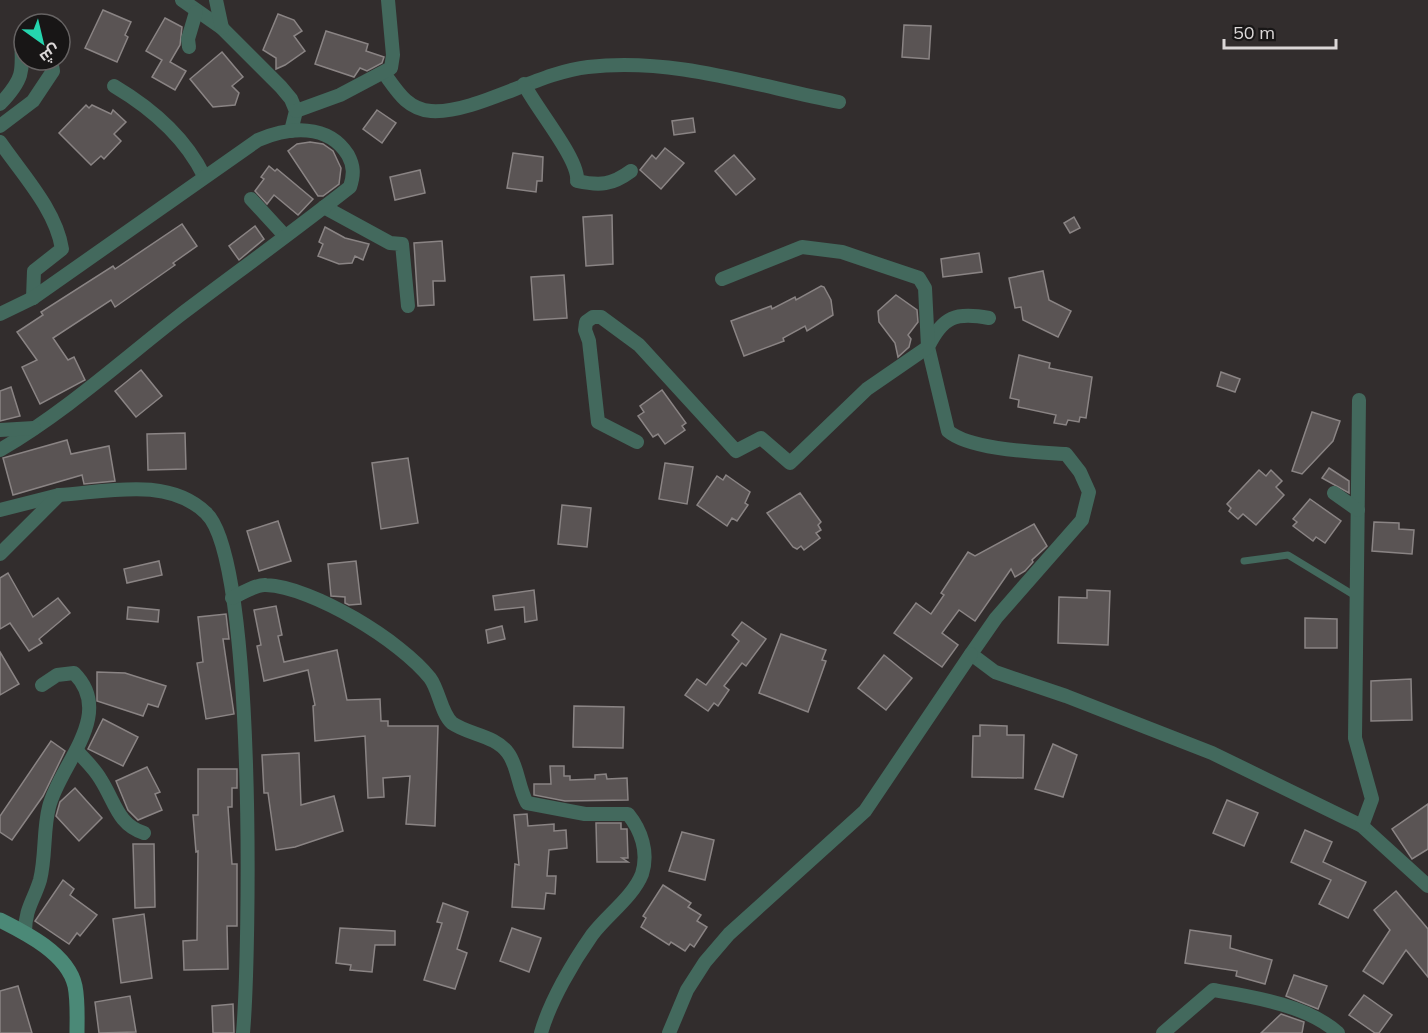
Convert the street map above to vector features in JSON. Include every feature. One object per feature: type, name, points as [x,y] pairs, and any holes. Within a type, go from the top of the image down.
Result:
[{"type":"street","points":[[182,0],[196,12],[222,28],[291,99],[296,111],[291,131]]},
{"type":"street","points":[[216,0],[222,28]]},
{"type":"street","points":[[296,111],[340,95],[391,68],[393,55],[388,0]]},
{"type":"street","points":[[189,47],[188,39],[196,12]]},
{"type":"street","points":[[384,73],[405,102],[432,111],[469,104],[556,72],[588,66],[654,64],[756,82],[777,90],[839,102]]},
{"type":"street","points":[[0,104],[18,85],[21,72]]},
{"type":"street","points":[[0,126],[38,95],[52,72]]},
{"type":"street","points":[[524,84],[532,102],[574,161],[578,174],[577,181],[605,185],[616,182],[631,171]]},
{"type":"street","points":[[114,86],[143,103],[168,126],[198,163],[204,176]]},
{"type":"street","points":[[0,314],[33,298],[258,140],[273,134],[291,131],[317,131],[332,137],[342,146],[351,161],[354,174],[350,187],[37,428],[0,450]]},
{"type":"street","points":[[0,142],[50,215],[60,236],[62,249],[34,271],[33,298]]},
{"type":"street","points":[[251,199],[285,236]]},
{"type":"street","points":[[324,207],[390,243],[402,244],[408,306]]},
{"type":"street","points":[[669,1033],[687,990],[705,962],[729,934],[865,811],[996,618],[1082,520],[1089,492],[1080,472],[1066,454],[957,438],[948,431],[928,348],[925,288],[920,278],[842,252],[802,247],[723,279]]},
{"type":"street","points":[[637,442],[598,422],[589,340],[585,330],[586,322],[593,317],[601,317],[639,345],[736,451],[761,438],[790,463],[867,389],[928,348],[945,321],[965,314],[989,318]]},
{"type":"street","points":[[1359,400],[1359,599],[1355,738],[1372,799],[1362,826]]},
{"type":"street","points":[[0,430],[37,428]]},
{"type":"street","points":[[0,510],[58,495],[153,489],[186,497],[208,514],[221,535],[243,676],[249,919],[243,1033]]},
{"type":"street","points":[[1334,493],[1358,510]]},
{"type":"street","points":[[0,554],[58,495]]},
{"type":"street","points":[[232,598],[264,585],[334,606],[411,659],[430,679],[451,722],[503,747],[514,764],[516,777],[527,803],[585,814],[628,814],[639,828],[644,846],[641,876],[593,934],[553,1001],[541,1033]]},
{"type":"street","points":[[970,654],[995,672],[1065,696],[1212,753],[1362,826],[1428,886]]},
{"type":"street","points":[[25,932],[25,914],[40,881],[49,806],[77,751],[88,722],[85,684],[74,673],[57,675],[42,685]]},
{"type":"street","points":[[77,751],[101,779],[122,820],[131,829],[144,833]]},
{"type":"street","points":[[0,920],[47,946],[75,984],[77,1033]]},
{"type":"street","points":[[1163,1033],[1213,990],[1245,995],[1322,1019],[1338,1033]]},
{"type":"street","points":[[1319,1033],[1322,1019]]},
{"type":"lane","points":[[1244,561],[1288,555],[1359,599]]},
{"type":"building","points":[[103,10],[131,22],[125,35],[128,37],[117,62],[85,48]]},
{"type":"building","points":[[278,14],[294,20],[302,31],[294,36],[305,51],[276,69],[276,58],[263,50]]},
{"type":"building","points":[[165,18],[182,27],[180,45],[170,62],[186,71],[175,90],[152,77],[162,60],[146,51]]},
{"type":"building","points":[[904,25],[931,26],[929,59],[902,57]]},
{"type":"building","points":[[326,31],[368,44],[366,51],[384,57],[382,63],[367,71],[360,68],[354,77],[315,64]]},
{"type":"building","points":[[222,52],[243,77],[232,86],[239,93],[235,105],[213,107],[190,79]]},
{"type":"building","points":[[86,105],[89,108],[92,105],[111,114],[113,110],[126,122],[114,134],[121,141],[104,159],[101,156],[91,165],[59,133]]},
{"type":"building","points":[[377,110],[396,123],[382,143],[363,129]]},
{"type":"building","points":[[693,118],[695,132],[674,135],[672,121]]},
{"type":"building","points":[[310,142],[323,144],[333,151],[341,168],[339,184],[323,196],[318,196],[288,151],[297,144]]},
{"type":"building","points":[[665,148],[684,163],[661,189],[640,170],[652,155],[656,159]]},
{"type":"building","points":[[513,153],[543,157],[542,181],[537,181],[536,192],[507,188]]},
{"type":"building","points":[[734,155],[755,179],[736,195],[715,171]]},
{"type":"building","points":[[269,166],[275,171],[277,169],[313,199],[298,215],[274,195],[267,204],[255,191],[264,179],[261,177]]},
{"type":"building","points":[[420,170],[425,193],[395,200],[390,177]]},
{"type":"building","points":[[612,215],[613,264],[586,266],[583,217]]},
{"type":"building","points":[[1074,217],[1080,228],[1070,233],[1064,223]]},
{"type":"building","points":[[182,224],[197,246],[173,263],[175,265],[115,307],[111,300],[53,338],[68,360],[74,357],[85,380],[40,404],[22,367],[37,360],[17,332],[43,315],[41,312],[113,266],[115,269]]},
{"type":"building","points":[[255,226],[264,239],[239,260],[229,246]]},
{"type":"building","points":[[325,227],[345,238],[369,244],[363,260],[355,256],[352,263],[339,264],[318,256],[323,244],[319,242]]},
{"type":"building","points":[[442,241],[445,281],[433,281],[434,305],[418,306],[414,243]]},
{"type":"building","points":[[979,253],[982,272],[943,277],[941,259]]},
{"type":"building","points":[[1043,271],[1049,300],[1071,311],[1058,337],[1023,320],[1021,307],[1015,308],[1009,278]]},
{"type":"building","points":[[564,275],[567,318],[534,320],[531,277]]},
{"type":"building","points":[[821,286],[824,287],[831,300],[833,315],[807,331],[805,326],[783,338],[784,341],[744,356],[731,321],[771,306],[772,309],[795,297],[796,300]]},
{"type":"building","points":[[896,295],[917,310],[918,322],[908,335],[911,339],[909,347],[898,357],[895,343],[879,322],[878,311]]},
{"type":"building","points":[[1019,355],[1050,363],[1049,368],[1092,377],[1086,418],[1080,417],[1079,422],[1068,420],[1066,425],[1054,423],[1056,415],[1018,407],[1019,400],[1010,398]]},
{"type":"building","points":[[141,370],[162,396],[136,417],[115,391]]},
{"type":"building","points":[[1221,372],[1240,379],[1235,392],[1217,386]]},
{"type":"building","points":[[11,387],[20,416],[0,421],[0,391]]},
{"type":"building","points":[[662,390],[686,423],[682,426],[685,430],[665,444],[658,434],[653,437],[638,416],[644,412],[640,406]]},
{"type":"building","points":[[1312,412],[1340,421],[1333,441],[1302,474],[1292,471]]},
{"type":"building","points":[[185,433],[186,469],[148,470],[147,434]]},
{"type":"building","points":[[67,440],[71,454],[109,446],[115,481],[84,484],[82,475],[13,495],[3,458]]},
{"type":"building","points":[[408,458],[418,523],[381,529],[372,463]]},
{"type":"building","points":[[665,463],[693,467],[687,504],[659,499]]},
{"type":"building","points":[[1329,468],[1349,481],[1349,493],[1322,478]]},
{"type":"building","points":[[1259,470],[1266,476],[1271,470],[1282,481],[1276,487],[1284,495],[1256,525],[1243,514],[1238,519],[1229,511],[1231,508],[1227,504]]},
{"type":"building","points":[[726,475],[750,492],[745,503],[748,505],[737,521],[732,518],[727,526],[697,505],[717,476],[723,480]]},
{"type":"building","points":[[800,493],[821,522],[818,525],[821,530],[816,533],[820,538],[804,550],[801,546],[797,549],[793,547],[767,513]]},
{"type":"building","points":[[1310,499],[1341,521],[1325,543],[1316,537],[1313,541],[1293,526],[1297,522],[1293,519]]},
{"type":"building","points":[[562,505],[591,508],[587,547],[558,544]]},
{"type":"building","points":[[278,521],[291,561],[259,571],[247,531]]},
{"type":"building","points":[[1374,522],[1399,523],[1399,529],[1414,530],[1412,554],[1372,551]]},
{"type":"building","points":[[1034,524],[1047,546],[1032,560],[1033,562],[1025,571],[1015,577],[1011,569],[975,621],[959,610],[942,633],[958,645],[942,667],[894,633],[916,603],[931,614],[944,595],[941,593],[968,552],[975,556]]},
{"type":"building","points":[[159,561],[162,575],[127,583],[124,569]]},
{"type":"building","points":[[356,561],[361,604],[349,605],[345,603],[345,597],[331,596],[328,564]]},
{"type":"building","points":[[8,573],[33,617],[58,598],[70,613],[39,639],[42,643],[29,651],[10,623],[0,629],[0,578]]},
{"type":"building","points":[[534,590],[537,620],[525,622],[524,607],[495,610],[493,596]]},
{"type":"building","points":[[1087,590],[1110,591],[1108,645],[1058,643],[1059,597],[1087,598]]},
{"type":"building","points":[[276,606],[282,635],[278,636],[284,662],[337,650],[347,700],[380,699],[381,721],[388,721],[388,726],[438,726],[435,826],[406,824],[410,776],[383,778],[384,797],[368,798],[365,736],[315,741],[313,706],[315,705],[308,670],[264,681],[257,646],[261,645],[254,610]]},
{"type":"building","points":[[128,607],[159,610],[158,622],[127,619]]},
{"type":"building","points":[[226,614],[229,639],[223,639],[234,714],[206,719],[197,663],[203,662],[198,617]]},
{"type":"building","points":[[1305,618],[1337,619],[1337,648],[1305,648]]},
{"type":"building","points":[[742,622],[766,639],[746,666],[742,663],[724,686],[729,690],[718,706],[714,703],[708,711],[685,695],[697,679],[706,685],[739,641],[732,635]]},
{"type":"building","points":[[502,626],[505,639],[488,643],[486,630]]},
{"type":"building","points":[[781,634],[826,650],[822,660],[826,661],[808,712],[759,693]]},
{"type":"building","points":[[0,652],[19,684],[0,695]]},
{"type":"building","points":[[884,655],[912,678],[886,710],[858,688]]},
{"type":"building","points":[[97,672],[125,673],[166,686],[158,707],[148,704],[143,716],[97,701]]},
{"type":"building","points":[[1411,679],[1412,720],[1371,721],[1371,681]]},
{"type":"building","points":[[574,706],[624,707],[623,748],[573,747]]},
{"type":"building","points":[[103,719],[138,737],[123,766],[88,749]]},
{"type":"building","points":[[980,725],[1007,726],[1007,735],[1024,735],[1023,778],[972,777],[973,736],[980,736]]},
{"type":"building","points":[[51,741],[65,751],[43,796],[12,840],[0,832],[0,816]]},
{"type":"building","points":[[1053,744],[1077,755],[1063,797],[1035,789]]},
{"type":"building","points":[[299,753],[301,805],[334,796],[343,831],[295,847],[276,850],[268,793],[264,793],[262,755]]},
{"type":"building","points":[[550,766],[564,766],[564,776],[570,776],[570,780],[595,779],[595,775],[606,774],[607,779],[627,778],[628,800],[565,801],[534,795],[534,784],[551,784]]},
{"type":"building","points":[[147,767],[160,792],[155,794],[162,810],[138,820],[128,810],[116,781]]},
{"type":"building","points":[[198,769],[237,769],[237,788],[232,788],[232,807],[228,807],[232,864],[237,864],[237,926],[227,926],[228,969],[184,970],[183,941],[197,940],[198,851],[196,852],[193,815],[198,815]]},
{"type":"building","points":[[75,788],[102,818],[79,841],[56,816],[60,802]]},
{"type":"building","points":[[1227,800],[1258,813],[1244,846],[1213,833]]},
{"type":"building","points":[[1428,804],[1428,849],[1412,859],[1392,829]]},
{"type":"building","points":[[527,814],[528,826],[554,824],[554,831],[566,830],[567,848],[549,850],[547,876],[556,876],[555,894],[546,893],[544,909],[512,907],[515,864],[519,865],[514,815]]},
{"type":"building","points":[[596,823],[621,823],[621,829],[627,829],[628,858],[622,858],[628,862],[597,862]]},
{"type":"building","points":[[1305,830],[1332,842],[1323,862],[1366,882],[1348,918],[1319,904],[1331,880],[1291,862]]},
{"type":"building","points":[[682,832],[714,840],[705,880],[669,871]]},
{"type":"building","points":[[133,844],[154,844],[155,907],[135,908]]},
{"type":"building","points":[[63,880],[74,889],[70,895],[97,915],[80,936],[77,933],[69,944],[35,921]]},
{"type":"building","points":[[663,885],[691,903],[688,907],[701,915],[697,921],[707,927],[694,947],[690,944],[685,951],[671,942],[669,945],[641,927],[646,918],[643,916]]},
{"type":"building","points":[[1396,891],[1428,929],[1428,977],[1406,950],[1383,984],[1363,971],[1390,930],[1374,910]]},
{"type":"building","points":[[443,903],[468,912],[457,949],[467,953],[455,989],[424,980],[442,923],[437,922]]},
{"type":"building","points":[[144,914],[152,978],[121,983],[113,919]]},
{"type":"building","points":[[340,928],[395,931],[395,945],[375,945],[372,972],[350,970],[351,965],[336,963]]},
{"type":"building","points":[[512,928],[541,938],[529,972],[500,961]]},
{"type":"building","points":[[1190,930],[1231,936],[1230,948],[1272,960],[1265,984],[1236,976],[1237,971],[1185,963]]},
{"type":"building","points":[[1294,975],[1327,986],[1318,1009],[1286,996]]},
{"type":"building","points":[[18,986],[32,1033],[0,1033],[0,991]]},
{"type":"building","points":[[1364,995],[1392,1015],[1379,1033],[1375,1033],[1349,1015]]},
{"type":"building","points":[[130,996],[136,1032],[99,1033],[95,1002]]},
{"type":"building","points":[[233,1004],[234,1033],[213,1033],[212,1006]]},
{"type":"building","points":[[1281,1014],[1304,1022],[1302,1033],[1261,1033]]}]
